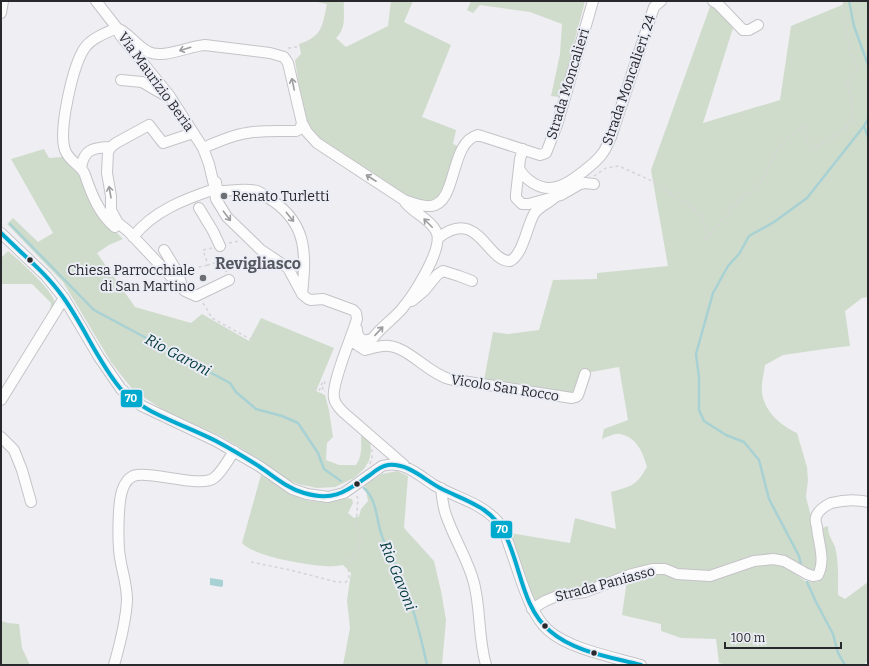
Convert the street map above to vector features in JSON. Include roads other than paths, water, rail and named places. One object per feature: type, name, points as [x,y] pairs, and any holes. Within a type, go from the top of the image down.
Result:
[{"type":"street","points":[[1,13],[3,1]]},
{"type":"street","name":"Via Maurizio Beria","points":[[96,1],[117,28],[120,35],[172,99],[203,148],[209,164],[217,201],[227,217],[264,253],[288,268],[304,296]]},
{"type":"street","name":"Strada Moncalieri","points":[[117,28],[124,31],[145,51],[151,54],[178,51],[196,46],[213,45],[280,55],[287,60],[302,123],[307,132],[317,143],[404,200],[432,206],[438,203],[445,196],[464,145],[470,137],[478,134],[540,155],[548,151],[564,103],[593,1]]},
{"type":"street","name":"Strada Moncalieri, 24","points":[[519,168],[521,173],[526,178],[538,186],[543,188],[554,188],[564,185],[577,177],[602,155],[611,138],[654,7],[661,1]]},
{"type":"street","points":[[713,1],[718,4],[743,30],[749,30],[758,25]]},
{"type":"street","points":[[117,28],[92,41],[84,48],[79,58],[67,100],[64,145],[71,161],[81,168],[85,174],[87,184],[93,198],[110,223],[133,237]]},
{"type":"street","points":[[220,47],[226,43],[232,43],[271,47]]},
{"type":"street","points":[[121,80],[142,82],[172,99]]},
{"type":"street","points":[[203,148],[246,133],[260,131],[296,131],[300,129],[302,123]]},
{"type":"street","points":[[81,168],[82,162],[89,151],[95,148],[111,147],[149,125],[163,142],[193,133]]},
{"type":"street","points":[[111,147],[106,161],[106,173],[111,196],[111,210],[118,223],[185,291],[196,296],[229,280]]},
{"type":"street","points":[[523,149],[516,194],[518,202],[522,204],[529,204],[590,184]]},
{"type":"street","points":[[209,164],[215,176],[218,190],[257,191],[280,206],[291,218],[296,226],[304,251],[304,296],[311,300],[323,299],[353,310],[357,316],[335,386],[334,398],[338,407],[404,465],[441,488],[471,501],[490,514],[499,524],[507,538],[532,609],[546,629],[559,639],[577,646],[641,665]]},
{"type":"street","points":[[133,237],[141,225],[153,217],[190,197],[215,189]]},
{"type":"street","points":[[438,238],[455,229],[468,230],[479,236],[502,259],[510,261],[517,254],[535,213],[552,201],[556,196]]},
{"type":"street","points":[[402,308],[423,278],[433,255],[438,238],[436,231],[431,225],[408,206],[404,200]]},
{"type":"street","points":[[198,208],[213,231],[220,246]]},
{"type":"street","points":[[1,233],[46,276],[64,298],[99,357],[121,389],[142,406],[216,441],[259,466],[292,489],[307,494],[328,497],[344,493],[378,468],[387,464],[404,465]]},
{"type":"street","points":[[252,242],[264,258]]},
{"type":"street","points":[[164,250],[178,273],[182,288]]},
{"type":"street","points":[[356,323],[357,335],[363,340],[370,340],[402,308],[424,291],[437,275],[443,271],[472,281]]},
{"type":"street","points":[[1,400],[64,298]]},
{"type":"street","name":"Vicolo San Rocco","points":[[350,340],[365,350],[386,346],[396,347],[433,373],[449,379],[572,398],[576,397],[578,394],[585,374]]},
{"type":"street","points":[[1,437],[14,450],[22,470],[31,502]]},
{"type":"street","points":[[372,438],[387,464]]},
{"type":"street","points":[[114,665],[125,617],[127,599],[119,548],[121,491],[126,481],[132,475],[143,474],[198,482],[208,481],[218,475],[234,452]]},
{"type":"street","points":[[441,488],[446,514],[468,562],[474,584],[486,665]]},
{"type":"street","name":"Strada Paniasso","points":[[532,609],[557,596],[585,592],[632,574],[652,569],[665,569],[677,574],[710,576],[754,561],[773,559],[784,561],[807,574],[813,576],[818,575],[822,568],[822,556],[816,518],[823,507],[837,502],[853,500],[868,502]]},
{"type":"water","points":[[210,578],[223,580],[222,587],[210,585]]},
{"type":"waterway","points":[[849,1],[854,26],[868,65]]},
{"type":"waterway","points":[[868,119],[864,126],[868,137]]},
{"type":"waterway","points":[[801,565],[799,556],[769,499],[759,460],[744,442],[726,435],[704,421],[699,410],[699,378],[696,354],[713,293],[728,266],[739,254],[749,236],[774,222],[807,198],[864,126]]},
{"type":"waterway","name":"Rio Garoni","points":[[10,224],[94,310],[230,383],[236,392],[256,409],[282,416],[298,423],[318,453],[324,469],[341,481]]},
{"type":"waterway","name":"Rio Gavoni","points":[[364,488],[374,504],[379,527],[387,549],[400,574],[412,607],[427,665]]},
{"type":"waterway","points":[[807,582],[833,634],[838,653],[845,665]]},
{"type":"place","name":"Renato Turletti","points":[[224,196]]},
{"type":"place","name":"Chiesa Parrocchiale di San Martino","points":[[203,278]]},
{"type":"district","name":"Revigliasco","points":[[258,263]]}]
